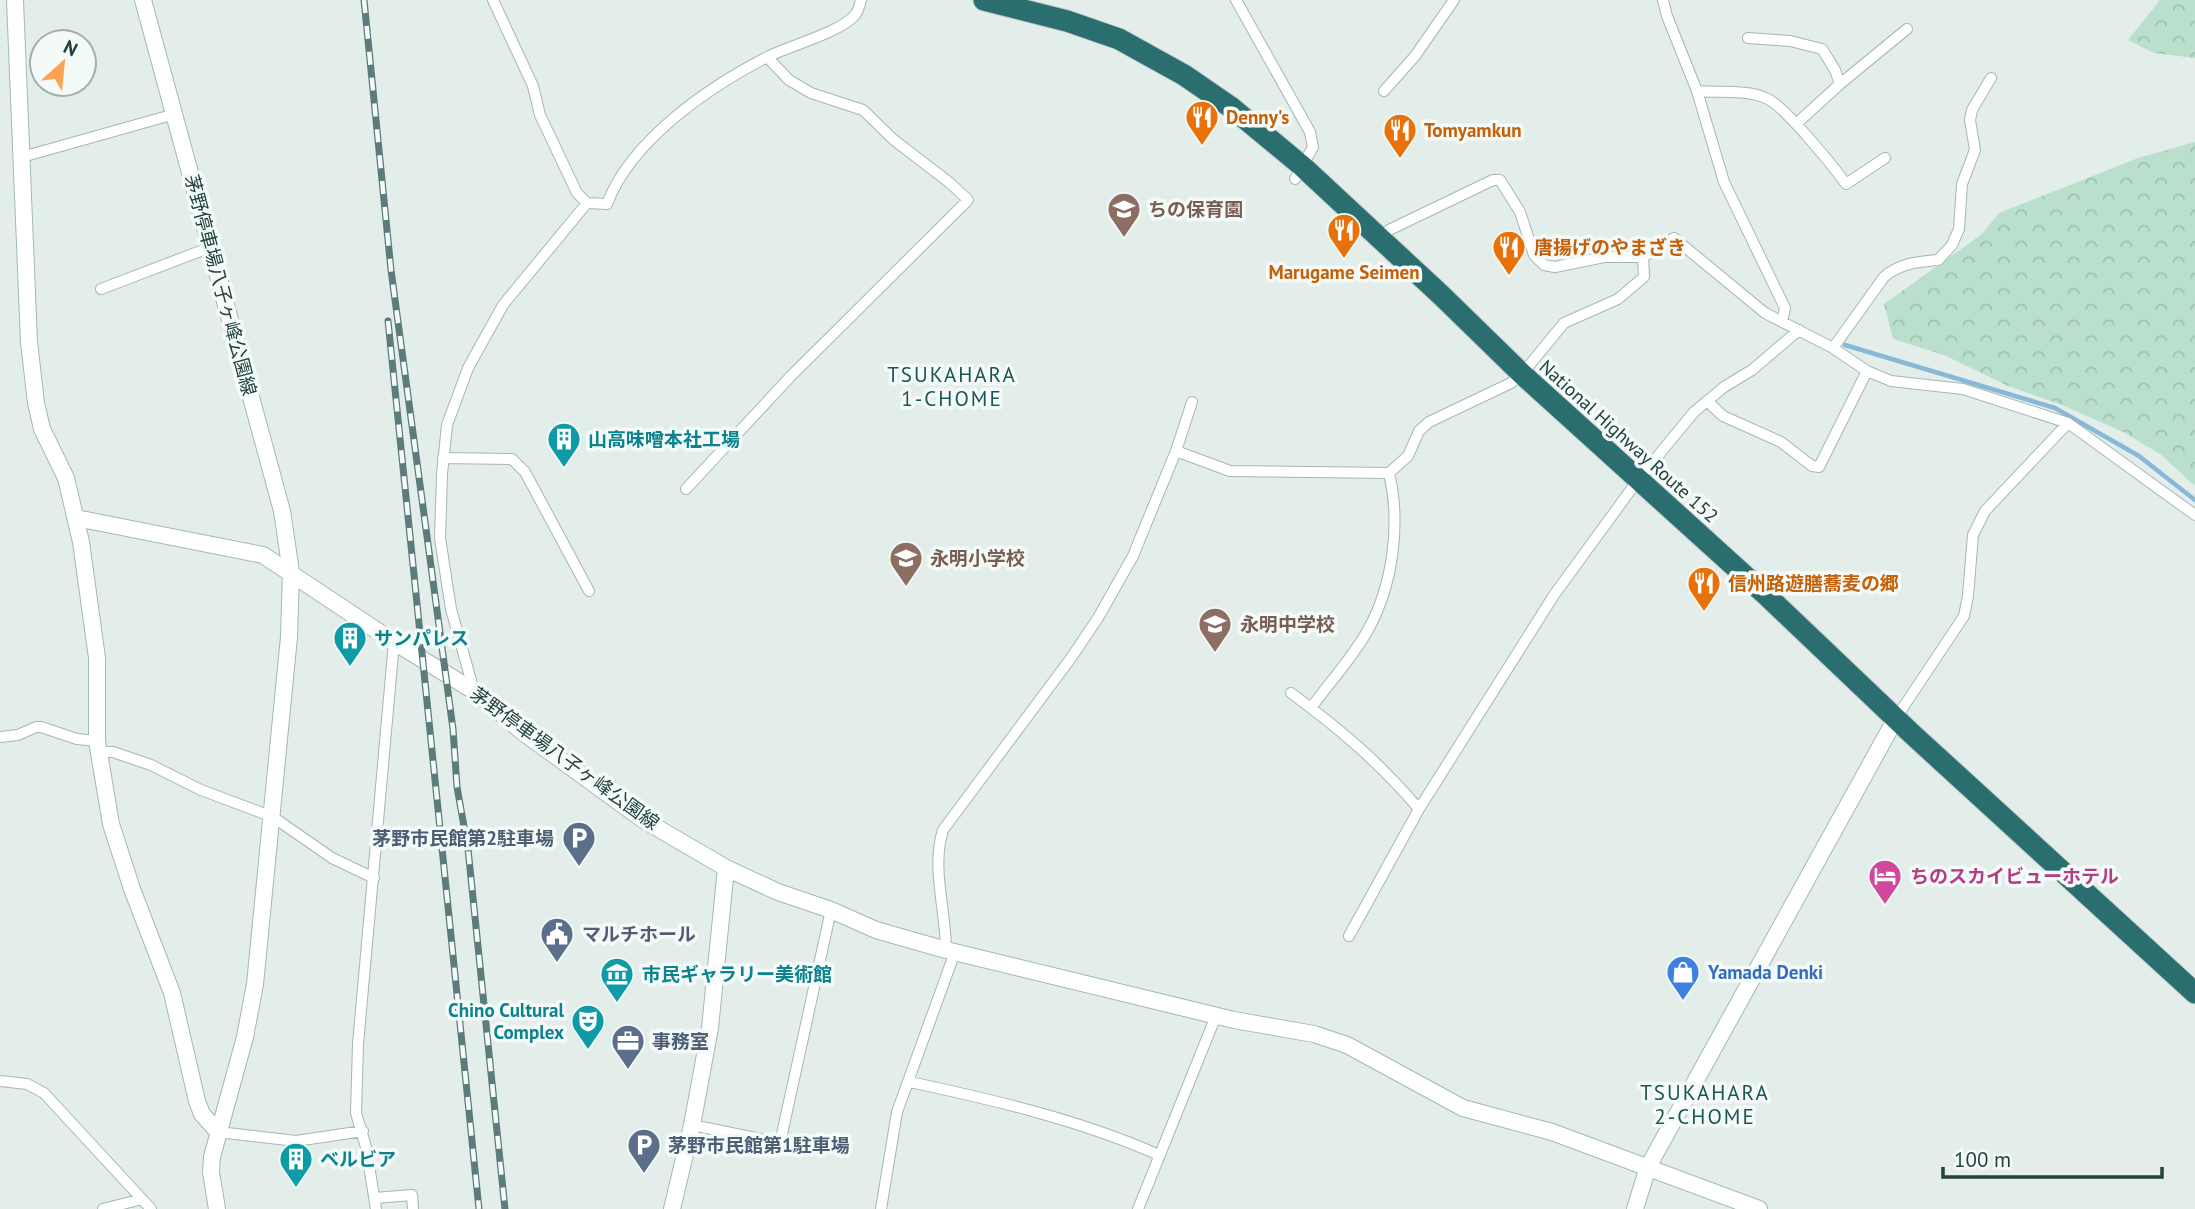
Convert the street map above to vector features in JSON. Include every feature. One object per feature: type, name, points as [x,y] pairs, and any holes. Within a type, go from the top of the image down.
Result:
[{"type":"highway","name":"National Highway Route 152","points":[[984,0],[1029,6],[1119,39],[1184,75],[1232,108],[1299,172],[1441,295],[1522,374],[1765,594],[2195,993]]},
{"type":"street","points":[[15,0],[29,342],[36,403],[41,429],[66,478],[76,518],[97,658],[98,746],[111,824],[132,889],[172,993],[202,1114],[218,1132],[296,1142],[363,1131]]},
{"type":"street","name":"茅野停車場八子ヶ峰公園線","points":[[143,0],[282,511],[291,572],[289,637],[255,984],[245,1037],[218,1132],[211,1172],[217,1209]]},
{"type":"street","points":[[493,0],[533,86],[545,126],[577,193],[587,203],[607,204],[625,169],[684,108],[767,57],[837,27],[855,15],[861,0]]},
{"type":"street","points":[[1236,0],[1310,132],[1313,147],[1299,172]]},
{"type":"street","points":[[1384,91],[1415,56],[1454,0]]},
{"type":"street","points":[[1663,0],[1697,90],[1724,182],[1785,309],[1782,322]]},
{"type":"street","points":[[1796,124],[1907,29]]},
{"type":"street","points":[[1748,38],[1790,41],[1822,49],[1840,84]]},
{"type":"street","points":[[686,489],[790,377],[968,200],[894,140],[863,110],[811,93],[789,80],[767,57]]},
{"type":"street","points":[[1833,348],[1884,276],[1909,263],[1938,260],[1952,245],[1959,229],[1962,184],[1975,150],[1969,120],[1991,78]]},
{"type":"street","points":[[1697,90],[1770,99],[1796,124],[1846,184],[1885,158]]},
{"type":"street","points":[[22,157],[175,114]]},
{"type":"street","points":[[1378,238],[1389,230],[1493,180],[1500,180],[1520,212],[1534,255],[1544,265],[1555,267],[1604,257],[1643,257],[1674,238],[1765,313],[1833,348],[1867,371],[1891,381],[1963,389],[2068,424],[2195,515]]},
{"type":"street","points":[[474,691],[451,609],[440,538],[447,425],[468,368],[503,304],[587,203]]},
{"type":"street","points":[[101,289],[211,247]]},
{"type":"street","points":[[1176,451],[1230,471],[1389,473],[1408,456],[1419,431],[1429,422],[1511,383],[1522,374],[1564,323],[1618,299],[1644,277],[1643,257]]},
{"type":"street","points":[[1349,936],[1419,809],[1554,595],[1638,481],[1694,412],[1752,370],[1799,330]]},
{"type":"street","points":[[1707,401],[1723,416],[1781,442],[1812,466],[1819,467],[1867,371]]},
{"type":"street","points":[[881,1209],[897,1112],[910,1082],[951,951],[937,849],[943,830],[1098,618],[1133,556],[1176,451],[1192,402]]},
{"type":"street","points":[[1635,1209],[1648,1167],[1896,718],[1964,616],[1973,535],[1985,511],[2068,424]]},
{"type":"street","points":[[443,458],[512,460],[525,472],[590,590]]},
{"type":"street","points":[[1311,708],[1367,631],[1377,612],[1395,541],[1389,473]]},
{"type":"street","points":[[76,518],[253,552],[291,572]]},
{"type":"street","name":"茅野停車場八子ヶ峰公園線","points":[[291,572],[394,642],[474,691],[524,733],[642,818],[726,868],[778,892],[831,910],[876,930],[951,951],[1216,1016],[1314,1034],[1347,1045],[1463,1108],[1552,1132],[1759,1209]]},
{"type":"street","points":[[394,642],[358,1044],[356,1113],[363,1131],[375,1204],[412,1195],[414,1209]]},
{"type":"street","points":[[1291,693],[1370,754],[1419,809]]},
{"type":"street","points":[[0,737],[18,735],[41,727],[151,765],[201,790],[272,817],[332,858],[374,878]]},
{"type":"street","points":[[672,1209],[692,1125],[715,996],[726,868]]},
{"type":"street","points":[[692,1125],[780,1143],[831,910]]},
{"type":"street","points":[[1138,1209],[1216,1016]]},
{"type":"street","points":[[0,1081],[27,1084],[44,1093],[151,1209]]},
{"type":"street","points":[[910,1082],[999,1101],[1119,1138],[1159,1154]]},
{"type":"street","points":[[103,1209],[129,1207],[142,1199]]},
{"type":"green space","points":[[2160,0],[2195,0],[2195,58],[2154,53],[2128,40]]},
{"type":"green space","points":[[2195,142],[2195,486],[2160,454],[2123,432],[2062,405],[2008,386],[1944,355],[1893,339],[1884,304],[1982,234],[1999,213],[2138,158]]},
{"type":"waterway","points":[[1845,345],[2055,408],[2139,456],[2195,500]]},
{"type":"railway","points":[[364,0],[391,270],[453,729],[457,787],[468,849],[505,1209]]},
{"type":"railway","points":[[388,321],[479,1209]]},
{"type":"place","name":"Denny's","points":[[1202,147]]},
{"type":"place","name":"Tomyamkun","points":[[1400,160]]},
{"type":"place","name":"ちの保育園","points":[[1124,239]]},
{"type":"place","name":"Marugame Seimen","points":[[1344,260]]},
{"type":"place","name":"唐揚げのやまざき","points":[[1509,277]]},
{"type":"place","name":"山高味噌本社工場","points":[[564,469]]},
{"type":"place","name":"永明小学校","points":[[906,588]]},
{"type":"place","name":"信州路遊膳蕎麦の郷","points":[[1704,613]]},
{"type":"place","name":"永明中学校","points":[[1215,654]]},
{"type":"place","name":"サンパレス","points":[[350,668]]},
{"type":"place","name":"茅野市民館第2駐車場","points":[[579,868]]},
{"type":"place","name":"ちのスカイビューホテル","points":[[1885,906]]},
{"type":"place","name":"マルチホール","points":[[557,964]]},
{"type":"place","name":"Yamada Denki","points":[[1683,1002]]},
{"type":"place","name":"市民ギャラリー美術館","points":[[617,1004]]},
{"type":"place","name":"Chino Cultural Complex","points":[[588,1051]]},
{"type":"place","name":"事務室","points":[[628,1071]]},
{"type":"place","name":"茅野市民館第1駐車場","points":[[644,1175]]},
{"type":"place","name":"ベルビア","points":[[296,1189]]},
{"type":"district","name":"TSUKAHARA 1-CHOME","points":[[952,386]]},
{"type":"district","name":"TSUKAHARA 2-CHOME","points":[[1705,1104]]}]
